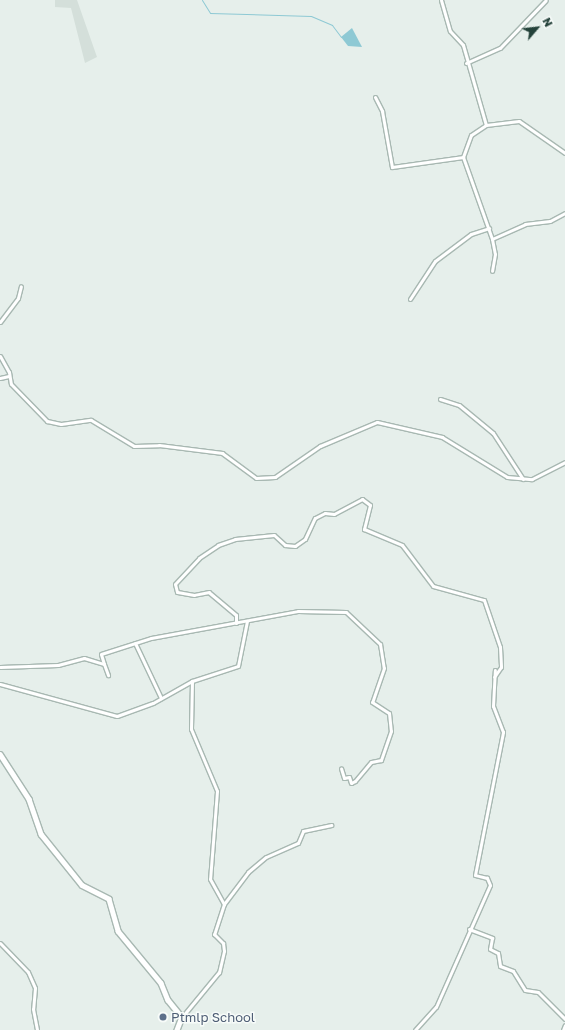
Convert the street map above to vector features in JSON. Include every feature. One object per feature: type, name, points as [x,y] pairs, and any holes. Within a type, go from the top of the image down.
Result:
[{"type":"main road","points":[[0,754],[29,799],[41,834],[82,885],[108,899],[118,931],[162,983],[168,1000],[182,1017],[177,1030]]},
{"type":"street","points":[[441,0],[450,31],[463,45],[466,63],[486,125]]},
{"type":"street","points":[[466,63],[500,48],[546,0]]},
{"type":"street","points":[[375,96],[382,111],[392,167],[463,157]]},
{"type":"street","points":[[492,271],[495,254],[492,239],[463,157],[472,135],[486,125],[519,121],[565,152]]},
{"type":"street","points":[[492,239],[525,224],[550,221],[565,213]]},
{"type":"street","points":[[410,299],[435,261],[471,234],[489,228]]},
{"type":"street","points":[[0,322],[18,298],[21,286]]},
{"type":"street","points":[[0,356],[11,384],[47,421],[61,424],[91,420],[134,446],[159,445],[222,453],[235,459],[256,478],[275,476],[320,446],[377,422],[442,437],[507,477],[523,479],[542,476],[565,462]]},
{"type":"street","points":[[0,378],[9,376]]},
{"type":"street","points":[[440,398],[459,405],[493,433],[523,479]]},
{"type":"street","points":[[236,623],[236,614],[206,590],[194,595],[177,592],[177,580],[199,558],[227,541],[274,535],[285,545],[295,546],[305,539],[315,518],[325,513],[334,514],[362,499],[370,504],[364,529],[402,545],[433,586],[484,600],[500,647],[501,667],[494,678]]},
{"type":"street","points":[[108,674],[101,654],[135,643],[298,611],[346,612],[380,644],[384,668],[372,702],[389,713],[391,740],[381,760],[371,762],[356,781],[351,783],[349,778],[344,778],[341,768]]},
{"type":"street","points":[[0,684],[117,716],[161,698],[192,681],[219,669],[238,666],[247,621]]},
{"type":"street","points":[[135,643],[161,698]]},
{"type":"street","points":[[0,667],[58,665],[84,658],[104,664]]},
{"type":"street","points":[[415,1030],[436,1007],[469,929],[490,885],[487,878],[475,875],[503,732],[493,706],[495,670]]},
{"type":"street","points":[[192,681],[191,729],[217,791],[210,879],[224,904]]},
{"type":"street","points":[[182,1017],[222,965],[223,943],[214,934],[224,904],[248,872],[266,857],[298,843],[303,831],[331,825]]},
{"type":"street","points":[[469,929],[492,938],[490,950],[498,953],[500,966],[513,971],[525,990],[538,992],[565,1019]]},
{"type":"street","points":[[0,943],[28,972],[35,988],[33,1009],[37,1030]]},
{"type":"street","points":[[563,1030],[565,1025]]},
{"type":"shaded area","points":[[55,0],[77,0],[97,57],[85,63],[71,8],[55,7]]},
{"type":"water","points":[[352,28],[362,47],[348,46],[341,37]]},
{"type":"waterway","points":[[202,0],[210,13],[311,16],[332,25],[341,37]]},
{"type":"place","name":"Ptmlp School","points":[[163,1017]]}]
